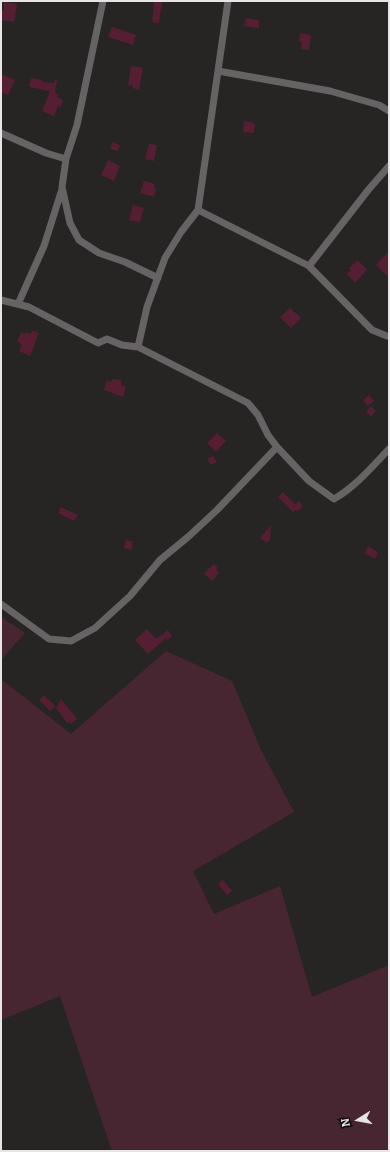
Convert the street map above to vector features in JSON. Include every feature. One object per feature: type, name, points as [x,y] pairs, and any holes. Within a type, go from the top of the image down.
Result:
[{"type":"street","points":[[18,304],[44,246],[62,187],[66,159],[77,125],[103,1]]},
{"type":"street","points":[[138,347],[147,307],[165,258],[173,243],[198,210],[228,1]]},
{"type":"street","points":[[218,71],[330,91],[379,105],[389,111]]},
{"type":"street","points":[[1,133],[66,159]]},
{"type":"street","points":[[309,266],[368,189],[389,166]]},
{"type":"street","points":[[62,187],[70,224],[79,240],[99,253],[125,262],[158,278]]},
{"type":"street","points":[[198,210],[309,266],[372,330],[389,336]]},
{"type":"street","points":[[1,300],[29,307],[98,343],[107,340],[122,345],[138,347],[248,404],[258,415],[268,435],[277,447],[309,481],[334,499],[360,478],[389,449]]},
{"type":"street","points":[[1,604],[49,640],[71,641],[95,628],[130,596],[160,560],[217,510],[277,447]]},
{"type":"shaded area","points":[[1,617],[25,633],[1,660]]},
{"type":"shaded area","points":[[166,651],[232,681],[261,750],[294,812],[193,871],[214,914],[280,886],[312,997],[389,965],[389,1151],[112,1151],[60,996],[1,1020],[1,679],[71,734]]},
{"type":"building","points":[[154,1],[162,1],[159,23],[152,22]]},
{"type":"building","points":[[4,2],[17,4],[14,22],[1,20],[1,10],[4,10]]},
{"type":"building","points":[[246,18],[259,20],[259,28],[244,26]]},
{"type":"building","points":[[112,27],[136,35],[133,45],[108,37]]},
{"type":"building","points":[[300,33],[311,35],[309,50],[301,49],[302,42],[299,41]]},
{"type":"building","points":[[131,66],[143,68],[139,90],[128,85]]},
{"type":"building","points":[[1,74],[15,80],[8,95],[1,92]]},
{"type":"building","points":[[31,78],[42,80],[42,82],[54,83],[55,80],[57,80],[55,93],[58,95],[57,97],[63,100],[61,107],[58,106],[54,116],[42,111],[50,91],[29,87]]},
{"type":"building","points":[[244,121],[255,123],[254,133],[243,132]]},
{"type":"building","points":[[112,142],[120,145],[118,151],[110,149]]},
{"type":"building","points":[[149,144],[157,145],[154,161],[145,159]]},
{"type":"building","points":[[108,160],[120,166],[114,181],[101,175]]},
{"type":"building","points":[[144,181],[155,184],[154,188],[156,189],[154,197],[140,193]]},
{"type":"building","points":[[133,205],[144,208],[140,222],[129,220]]},
{"type":"building","points":[[389,251],[389,278],[376,265]]},
{"type":"building","points":[[358,260],[367,270],[355,283],[347,274],[351,270],[349,268]]},
{"type":"building","points":[[290,308],[301,318],[291,328],[280,317]]},
{"type":"building","points":[[32,330],[39,333],[30,356],[19,351],[22,344],[17,342],[21,332],[31,334]]},
{"type":"building","points":[[113,379],[121,380],[121,385],[126,387],[123,397],[104,390],[107,380],[110,382]]},
{"type":"building","points":[[369,395],[374,401],[368,406],[363,400]]},
{"type":"building","points":[[371,406],[376,411],[371,416],[366,412]]},
{"type":"building","points":[[217,433],[226,441],[216,452],[207,443]]},
{"type":"building","points":[[213,456],[217,462],[211,465],[207,459]]},
{"type":"building","points":[[283,492],[295,504],[299,501],[303,507],[293,512],[278,497]]},
{"type":"building","points":[[61,507],[78,515],[74,521],[58,513]]},
{"type":"building","points":[[271,525],[270,540],[267,543],[260,538]]},
{"type":"building","points":[[126,540],[133,542],[131,550],[124,548]]},
{"type":"building","points":[[368,546],[378,552],[375,559],[365,553]]},
{"type":"building","points":[[214,564],[218,568],[216,570],[219,573],[212,581],[204,573]]},
{"type":"building","points":[[147,629],[156,639],[168,630],[172,636],[167,640],[166,638],[148,654],[135,640]]},
{"type":"building","points":[[44,695],[55,706],[50,711],[39,700]]},
{"type":"building","points":[[61,699],[77,719],[71,724],[69,722],[67,723],[56,708]]},
{"type":"building","points":[[223,880],[232,891],[227,895],[218,884]]}]
